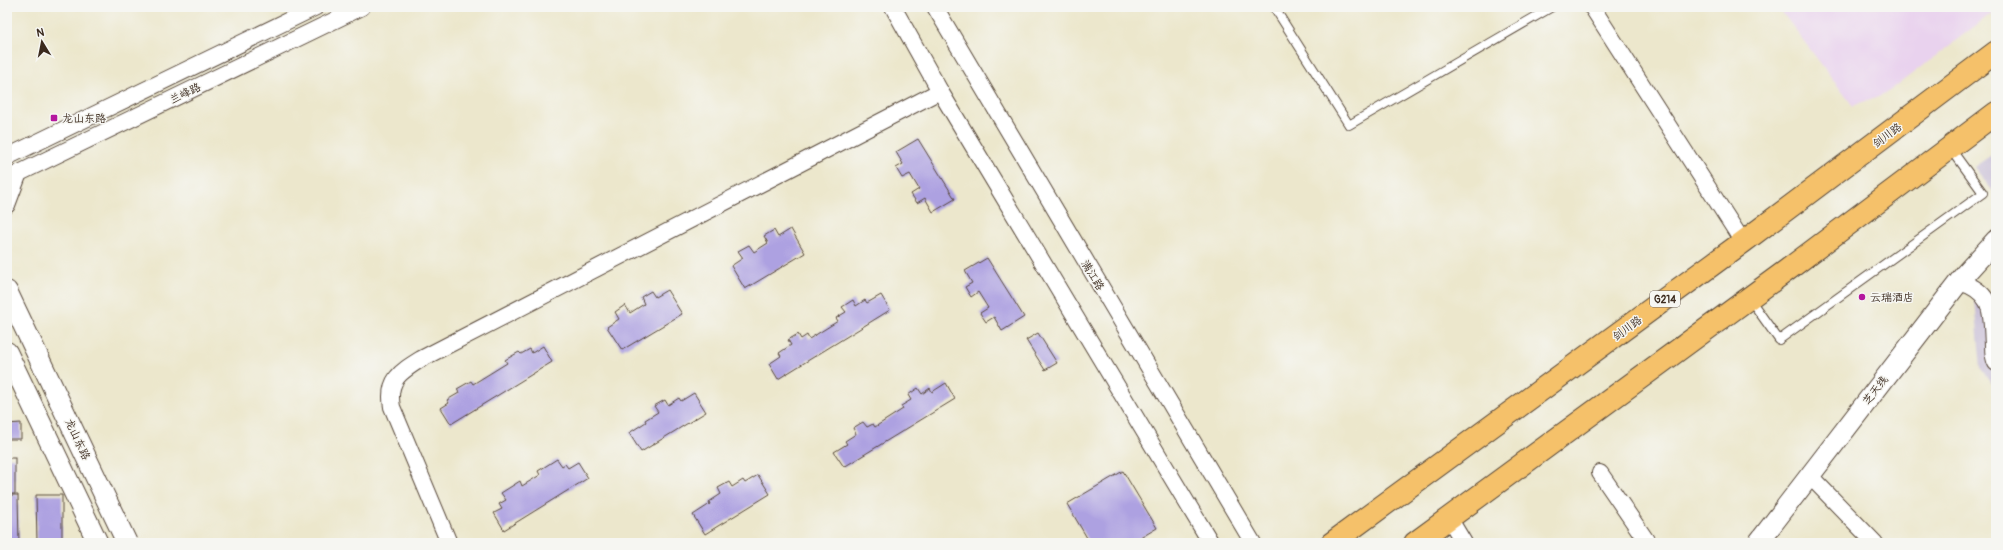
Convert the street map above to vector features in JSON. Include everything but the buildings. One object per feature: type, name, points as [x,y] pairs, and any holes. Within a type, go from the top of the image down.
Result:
[{"type":"highway","name":"剑川路","points":[[1332,543],[1743,242],[1996,52]]},
{"type":"highway","points":[[1415,543],[1749,298],[1996,114]]},
{"type":"street","name":"兰峰路","points":[[9,154],[316,7]]},
{"type":"street","name":"兰峰路","points":[[13,176],[362,7]]},
{"type":"street","points":[[893,7],[940,91],[1211,543]]},
{"type":"street","name":"满江路","points":[[935,7],[1253,543]]},
{"type":"street","points":[[1592,7],[1743,242]]},
{"type":"street","points":[[448,543],[392,407],[392,387],[395,380],[403,371],[421,359],[940,91]]},
{"type":"street","points":[[7,205],[13,176]]},
{"type":"street","name":"芝天线","points":[[1758,543],[1959,282],[1996,240]]},
{"type":"street","points":[[1959,282],[1978,290],[1989,304],[1993,324],[1994,356],[1996,363]]},
{"type":"street","name":"龙山东路","points":[[7,291],[127,543]]},
{"type":"street","points":[[7,352],[98,543]]},
{"type":"street","points":[[1600,473],[1648,543]]},
{"type":"street","points":[[1809,475],[1876,543]]},
{"type":"street","points":[[1449,518],[1464,543]]},
{"type":"lane","points":[[1274,7],[1349,126],[1552,7]]},
{"type":"lane","points":[[1749,298],[1779,340],[1984,193],[1951,148]]},
{"type":"shaded area","points":[[1778,7],[1996,7],[1996,10],[1888,92],[1853,106]]},
{"type":"shaded area","points":[[1996,152],[1996,195],[1974,167]]},
{"type":"shaded area","points":[[1973,278],[1996,306],[1996,389],[1981,369]]},
{"type":"place","name":"龙山东路","points":[[54,118]]},
{"type":"place","name":"云瑞酒店","points":[[1862,297]]}]
